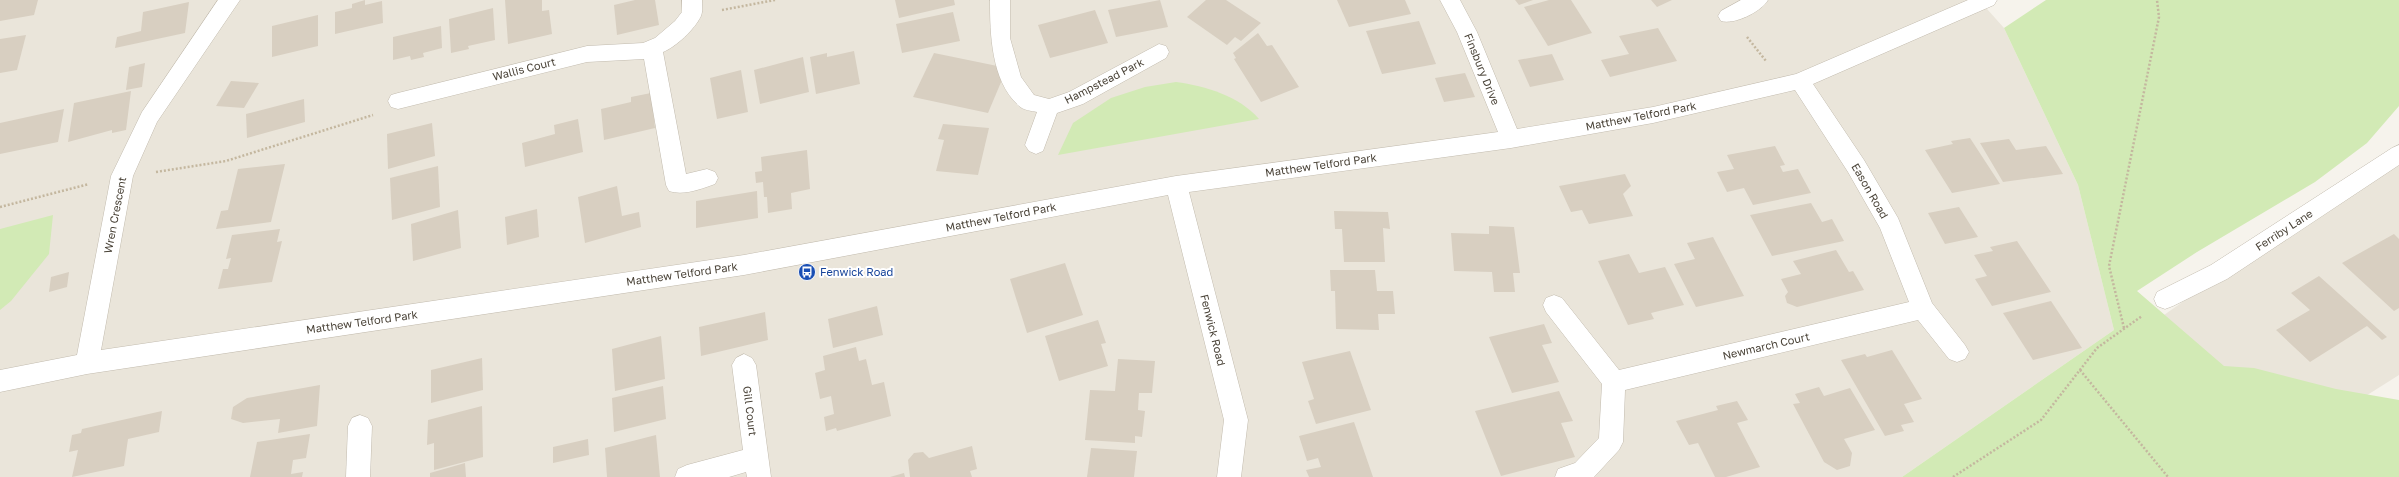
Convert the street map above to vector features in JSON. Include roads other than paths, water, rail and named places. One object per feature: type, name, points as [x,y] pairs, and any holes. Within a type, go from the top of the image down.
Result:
[{"type":"street","name":"Wren Crescent","points":[[87,363],[122,176],[149,118],[220,11],[230,0]]},
{"type":"street","points":[[1000,0],[1000,38],[1012,80],[1027,101],[1049,107],[1036,145]]},
{"type":"street","name":"Finsbury Drive","points":[[1450,0],[1467,32],[1511,139]]},
{"type":"street","points":[[1728,16],[1758,0]]},
{"type":"street","name":"Matthew Telford Park","points":[[0,381],[87,363],[744,265],[1176,184],[1511,139],[1653,116],[1791,83],[1987,0]]},
{"type":"street","name":"Wallis Court","points":[[398,101],[587,54],[639,52],[652,49],[671,37],[692,7]]},
{"type":"street","points":[[652,49],[677,185],[707,178]]},
{"type":"street","name":"Hampstead Park","points":[[1049,107],[1076,98],[1159,52]]},
{"type":"street","name":"Eason Road","points":[[1791,83],[1856,166],[1890,225],[1923,309]]},
{"type":"street","name":"Ferriby Lane","points":[[2165,299],[2219,272],[2399,154]]},
{"type":"street","name":"Fenwick Road","points":[[1176,184],[1236,420],[1229,477]]},
{"type":"street","points":[[1554,305],[1592,351],[1614,382],[1612,442],[1582,473],[1568,477]]},
{"type":"street","points":[[1923,309],[1957,352]]},
{"type":"street","name":"Newmarch Court","points":[[1614,382],[1923,309]]},
{"type":"street","name":"Gill Court","points":[[687,477],[757,468],[744,365]]},
{"type":"street","points":[[358,477],[360,426]]},
{"type":"place","name":"Fenwick Road","points":[[807,272]]}]
